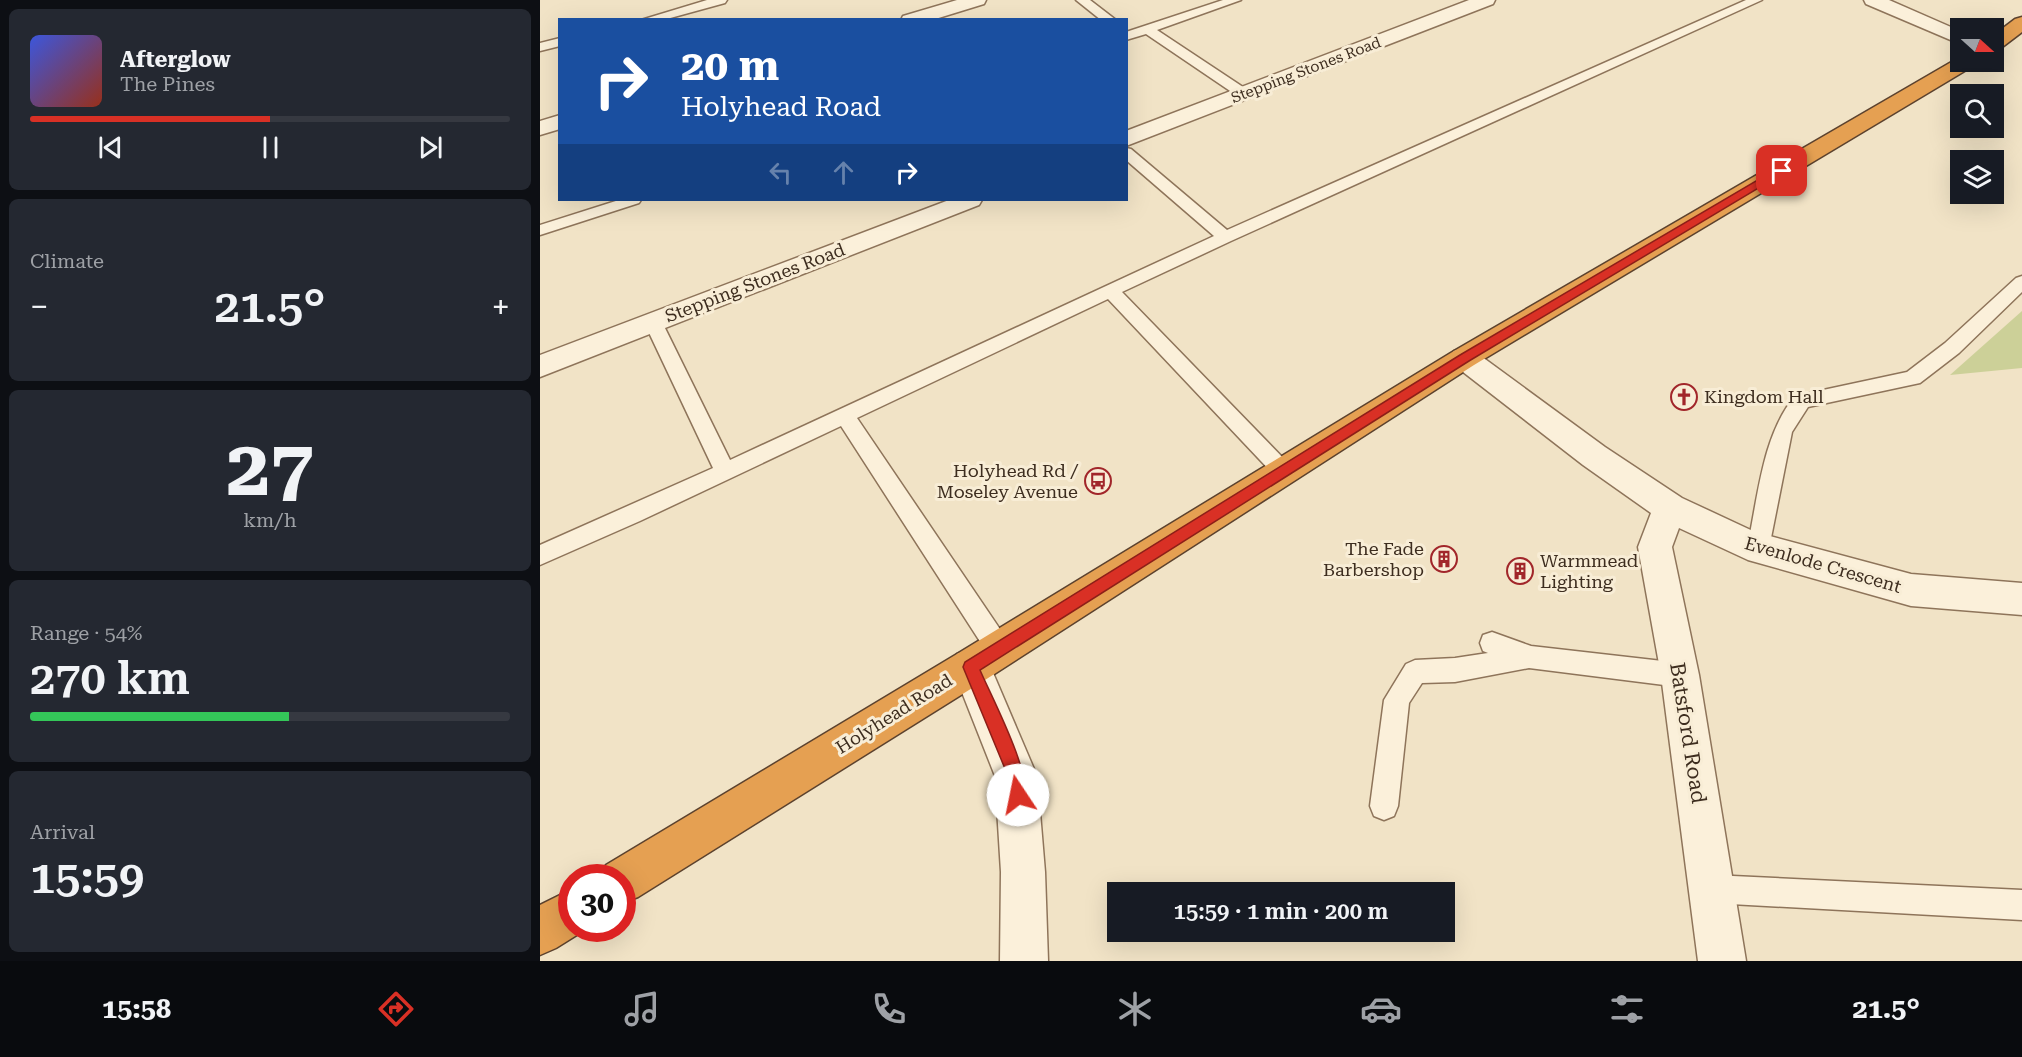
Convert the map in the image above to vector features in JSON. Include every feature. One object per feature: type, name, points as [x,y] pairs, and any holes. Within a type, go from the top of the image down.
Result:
[{"type":"highway","points":[[2004,36],[2022,23]]},
{"type":"highway","name":"Holyhead Road","points":[[636,872],[985,658],[1464,358],[1950,71]]},
{"type":"highway","points":[[540,932],[558,921]]},
{"type":"street","points":[[917,18],[977,0]]},
{"type":"street","name":"Stepping Stones Road","points":[[1128,138],[1486,0]]},
{"type":"street","points":[[1873,0],[1950,34]]},
{"type":"street","points":[[540,128],[558,123]]},
{"type":"street","name":"Stepping Stones Road","points":[[540,366],[967,201]]},
{"type":"street","name":"Evenlode Crescent","points":[[1464,358],[1594,456],[1670,508],[1758,548],[1911,590],[2022,599]]},
{"type":"street","name":"Batsford Road","points":[[1670,508],[1655,547],[1680,675],[1722,961]]},
{"type":"street","points":[[985,658],[1016,776],[1023,872],[1024,961]]},
{"type":"lane","points":[[654,18],[721,0]]},
{"type":"lane","points":[[1082,0],[1107,18]]},
{"type":"lane","points":[[1128,34],[1235,0]]},
{"type":"lane","points":[[540,555],[1225,237],[1756,0]]},
{"type":"lane","points":[[1148,29],[1244,94]]},
{"type":"lane","points":[[540,47],[558,42]]},
{"type":"lane","points":[[1128,154],[1225,237]]},
{"type":"lane","points":[[540,230],[630,201]]},
{"type":"lane","points":[[1758,548],[1782,432],[1791,414],[1802,401],[1913,378],[1952,348],[2022,282]]},
{"type":"lane","points":[[1110,291],[1284,471]]},
{"type":"lane","points":[[653,322],[725,471]]},
{"type":"lane","points":[[844,415],[985,658]]},
{"type":"lane","points":[[1492,643],[1529,657],[1680,675]]},
{"type":"lane","points":[[1384,806],[1397,700],[1415,672],[1455,670],[1529,657]]},
{"type":"lane","points":[[1712,889],[2022,905]]},
{"type":"green space","points":[[2022,311],[2022,368],[1950,375]]},
{"type":"place","name":"Kingdom Hall","points":[[1684,397]]},
{"type":"place","name":"Holyhead Rd / Moseley Avenue","points":[[1098,481]]},
{"type":"place","name":"The Fade Barbershop","points":[[1444,559]]},
{"type":"place","name":"Warmmead Lighting","points":[[1520,571]]},
{"type":"route","points":[[1018,795],[1016,776],[971,667],[1464,358],[1782,171]]}]
